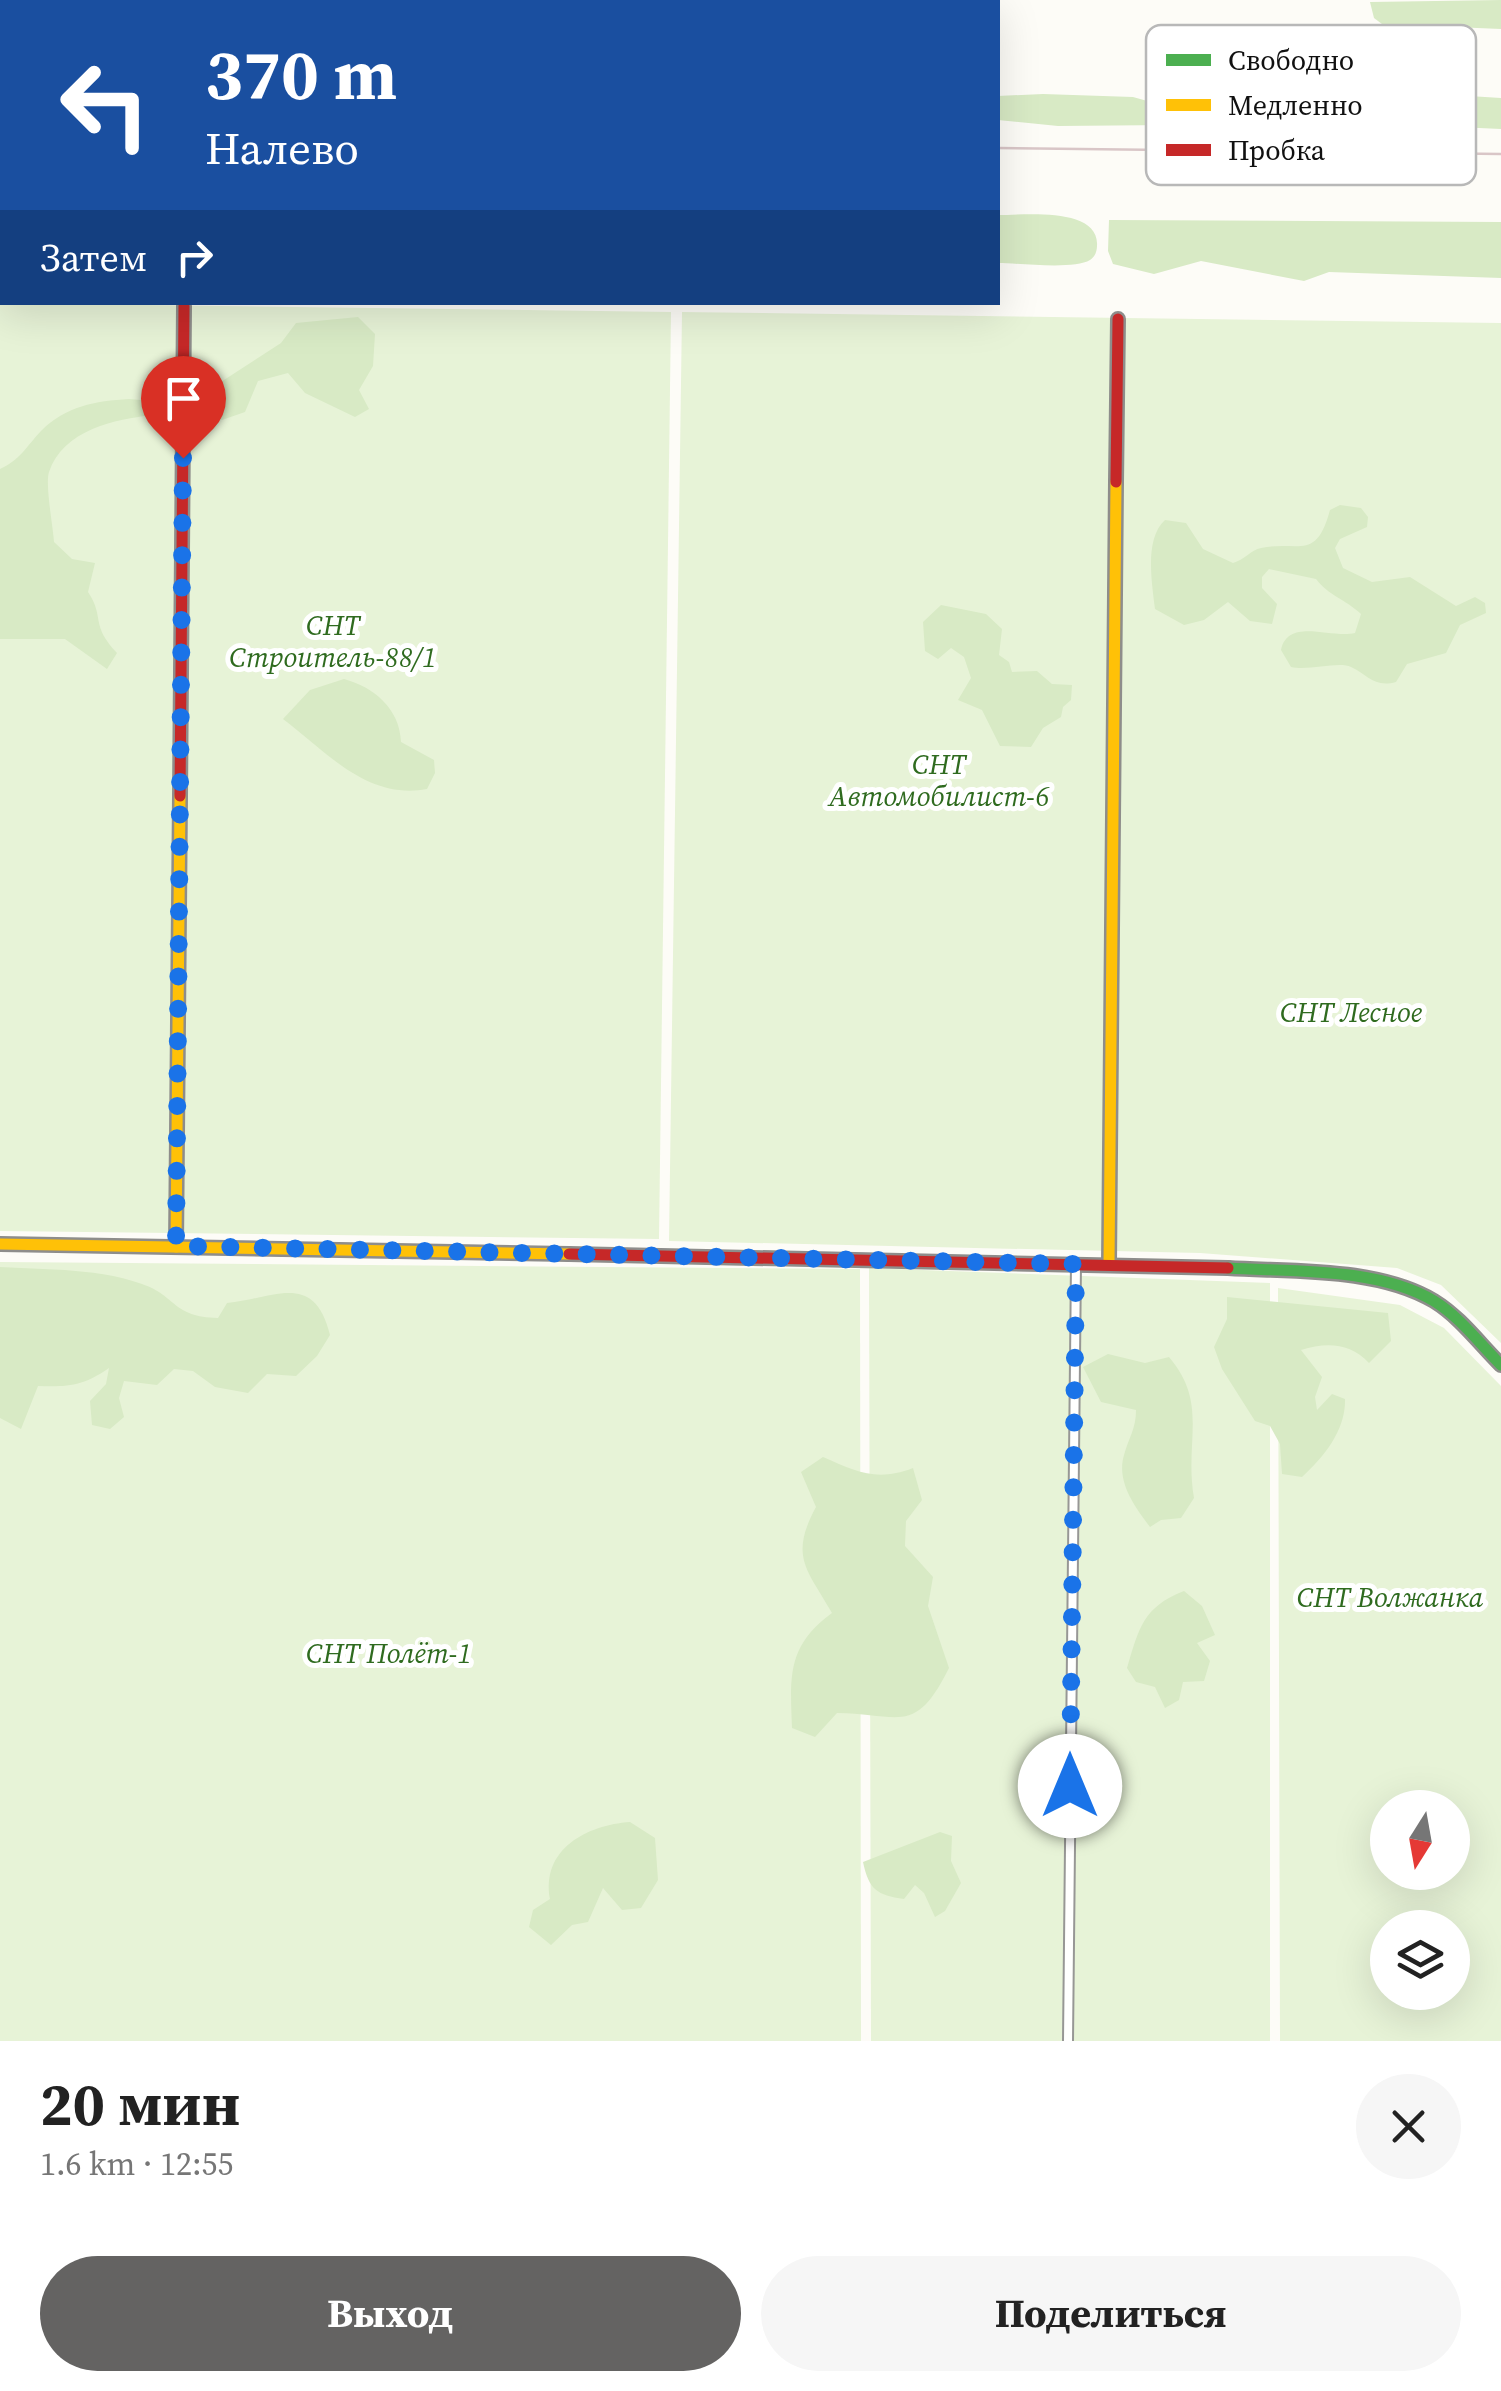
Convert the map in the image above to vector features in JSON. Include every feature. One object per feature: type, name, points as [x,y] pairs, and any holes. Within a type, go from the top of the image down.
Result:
[{"type":"street","points":[[176,1246],[184,306]]},
{"type":"street","points":[[1109,1264],[1118,319]]},
{"type":"street","points":[[0,1244],[1109,1264],[1233,1270],[1367,1281],[1408,1290],[1442,1306],[1501,1365]]},
{"type":"street","points":[[1068,2041],[1076,1264]]},
{"type":"green space","points":[[1501,0],[1501,29],[1382,24],[1374,18],[1370,2]]},
{"type":"green space","points":[[1000,96],[1133,97],[1146,101],[1146,125],[1058,126],[1000,120]]},
{"type":"green space","points":[[1476,96],[1501,98],[1501,129],[1476,128]]},
{"type":"green space","points":[[1041,214],[1074,219],[1095,233],[1097,246],[1090,260],[1046,265],[1000,263],[1000,215]]},
{"type":"green space","points":[[1109,220],[1501,222],[1501,278],[1329,272],[1304,281],[1201,261],[1154,274],[1113,264],[1108,251]]},
{"type":"green space","name":"СНТ Строитель-88/1","points":[[0,305],[671,312],[659,1239],[0,1231]]},
{"type":"green space","name":"СНТ Автомобилист-6","points":[[682,312],[1501,323],[1501,1343],[1441,1285],[1397,1268],[1200,1253],[669,1241]]},
{"type":"green space","points":[[358,317],[375,334],[373,366],[359,390],[369,409],[355,417],[305,393],[288,373],[258,381],[245,412],[222,420],[201,410],[207,391],[281,343],[296,323]]},
{"type":"green space","points":[[129,399],[153,401],[153,415],[107,424],[78,437],[56,458],[48,478],[54,542],[72,559],[95,563],[88,592],[103,635],[117,653],[107,669],[65,639],[0,639],[0,469],[18,457],[41,431],[71,410]]},
{"type":"green space","points":[[1340,505],[1361,508],[1368,517],[1367,527],[1340,539],[1335,548],[1343,568],[1372,582],[1410,577],[1456,606],[1475,597],[1485,603],[1486,613],[1460,625],[1446,653],[1407,664],[1396,682],[1388,683],[1377,682],[1346,665],[1291,667],[1281,650],[1292,634],[1355,633],[1361,614],[1316,579],[1269,569],[1262,577],[1262,588],[1277,604],[1272,624],[1250,621],[1228,602],[1204,620],[1184,625],[1155,609],[1152,550],[1158,528],[1165,520],[1186,523],[1203,549],[1233,563],[1261,548],[1312,543],[1325,526],[1330,510]]},
{"type":"green space","points":[[941,605],[986,614],[1002,629],[999,655],[1009,662],[1012,672],[1037,671],[1052,684],[1072,685],[1071,700],[1063,707],[1061,717],[1043,728],[1031,747],[1000,746],[982,710],[958,700],[971,678],[964,657],[951,648],[938,659],[925,651],[923,622]]},
{"type":"green space","points":[[344,679],[383,701],[396,719],[401,742],[434,760],[435,773],[427,789],[405,791],[367,781],[283,719],[310,690]]},
{"type":"green space","name":"СНТ Полёт-1","points":[[0,1262],[860,1269],[861,2041],[0,2041]]},
{"type":"green space","points":[[0,1267],[125,1279],[153,1289],[183,1310],[203,1317],[218,1318],[227,1303],[277,1294],[303,1295],[323,1315],[330,1335],[317,1356],[296,1376],[267,1374],[248,1393],[215,1387],[193,1371],[174,1369],[157,1385],[124,1381],[119,1398],[124,1417],[110,1429],[92,1425],[90,1401],[106,1384],[109,1368],[75,1384],[38,1386],[21,1429],[0,1418]]},
{"type":"green space","points":[[869,1268],[1270,1283],[1270,2041],[871,2041]]},
{"type":"green space","name":"СНТ Волжанка","points":[[1278,1288],[1400,1305],[1444,1328],[1501,1386],[1501,2041],[1280,2041]]},
{"type":"green space","points":[[1227,1297],[1388,1313],[1391,1341],[1369,1363],[1354,1351],[1338,1346],[1301,1350],[1322,1377],[1315,1397],[1317,1410],[1332,1394],[1345,1399],[1342,1421],[1332,1442],[1302,1477],[1282,1474],[1280,1444],[1270,1426],[1255,1421],[1222,1369],[1214,1347],[1227,1319]]},
{"type":"green space","points":[[1108,1354],[1145,1363],[1169,1357],[1181,1374],[1192,1407],[1194,1498],[1181,1518],[1161,1520],[1150,1527],[1128,1494],[1122,1465],[1136,1410],[1101,1402],[1083,1367]]},
{"type":"green space","points":[[823,1457],[878,1475],[913,1468],[922,1500],[906,1521],[905,1546],[933,1577],[928,1606],[949,1668],[926,1704],[915,1712],[892,1717],[837,1713],[815,1737],[792,1728],[791,1693],[799,1650],[817,1625],[832,1613],[809,1573],[803,1551],[816,1507],[801,1472]]},
{"type":"green space","points":[[1184,1591],[1202,1606],[1215,1635],[1197,1643],[1210,1661],[1204,1681],[1183,1682],[1179,1700],[1165,1708],[1155,1687],[1136,1682],[1127,1668],[1145,1620],[1159,1604]]},
{"type":"green space","points":[[630,1822],[655,1838],[658,1880],[641,1908],[622,1910],[603,1888],[588,1922],[572,1925],[551,1945],[529,1927],[533,1910],[550,1899],[549,1881],[560,1853],[583,1834]]},
{"type":"green space","points":[[940,1832],[952,1836],[951,1861],[961,1883],[945,1911],[935,1917],[924,1893],[915,1885],[904,1899],[881,1893],[871,1885],[863,1862]]},
{"type":"railway","points":[[1000,148],[1146,150]]},
{"type":"railway","points":[[1476,154],[1501,154]]},
{"type":"traffic: fast","points":[[1228,1268],[1334,1273],[1411,1290],[1452,1315],[1501,1365]]},
{"type":"traffic: slow","points":[[1109,1264],[1116,482]]},
{"type":"traffic: slow","points":[[176,1247],[180,796]]},
{"type":"traffic: slow","points":[[0,1244],[569,1254]]},
{"type":"traffic: jam","points":[[180,796],[184,306]]},
{"type":"traffic: jam","points":[[1116,482],[1118,319]]},
{"type":"traffic: jam","points":[[569,1254],[1228,1268]]},
{"type":"route","points":[[183,458],[174,1082],[179,1162],[176,1246],[1076,1264],[1070,1786]]},
{"type":"park label","name":"СНТ Лесное","points":[[1351,1012]]}]
